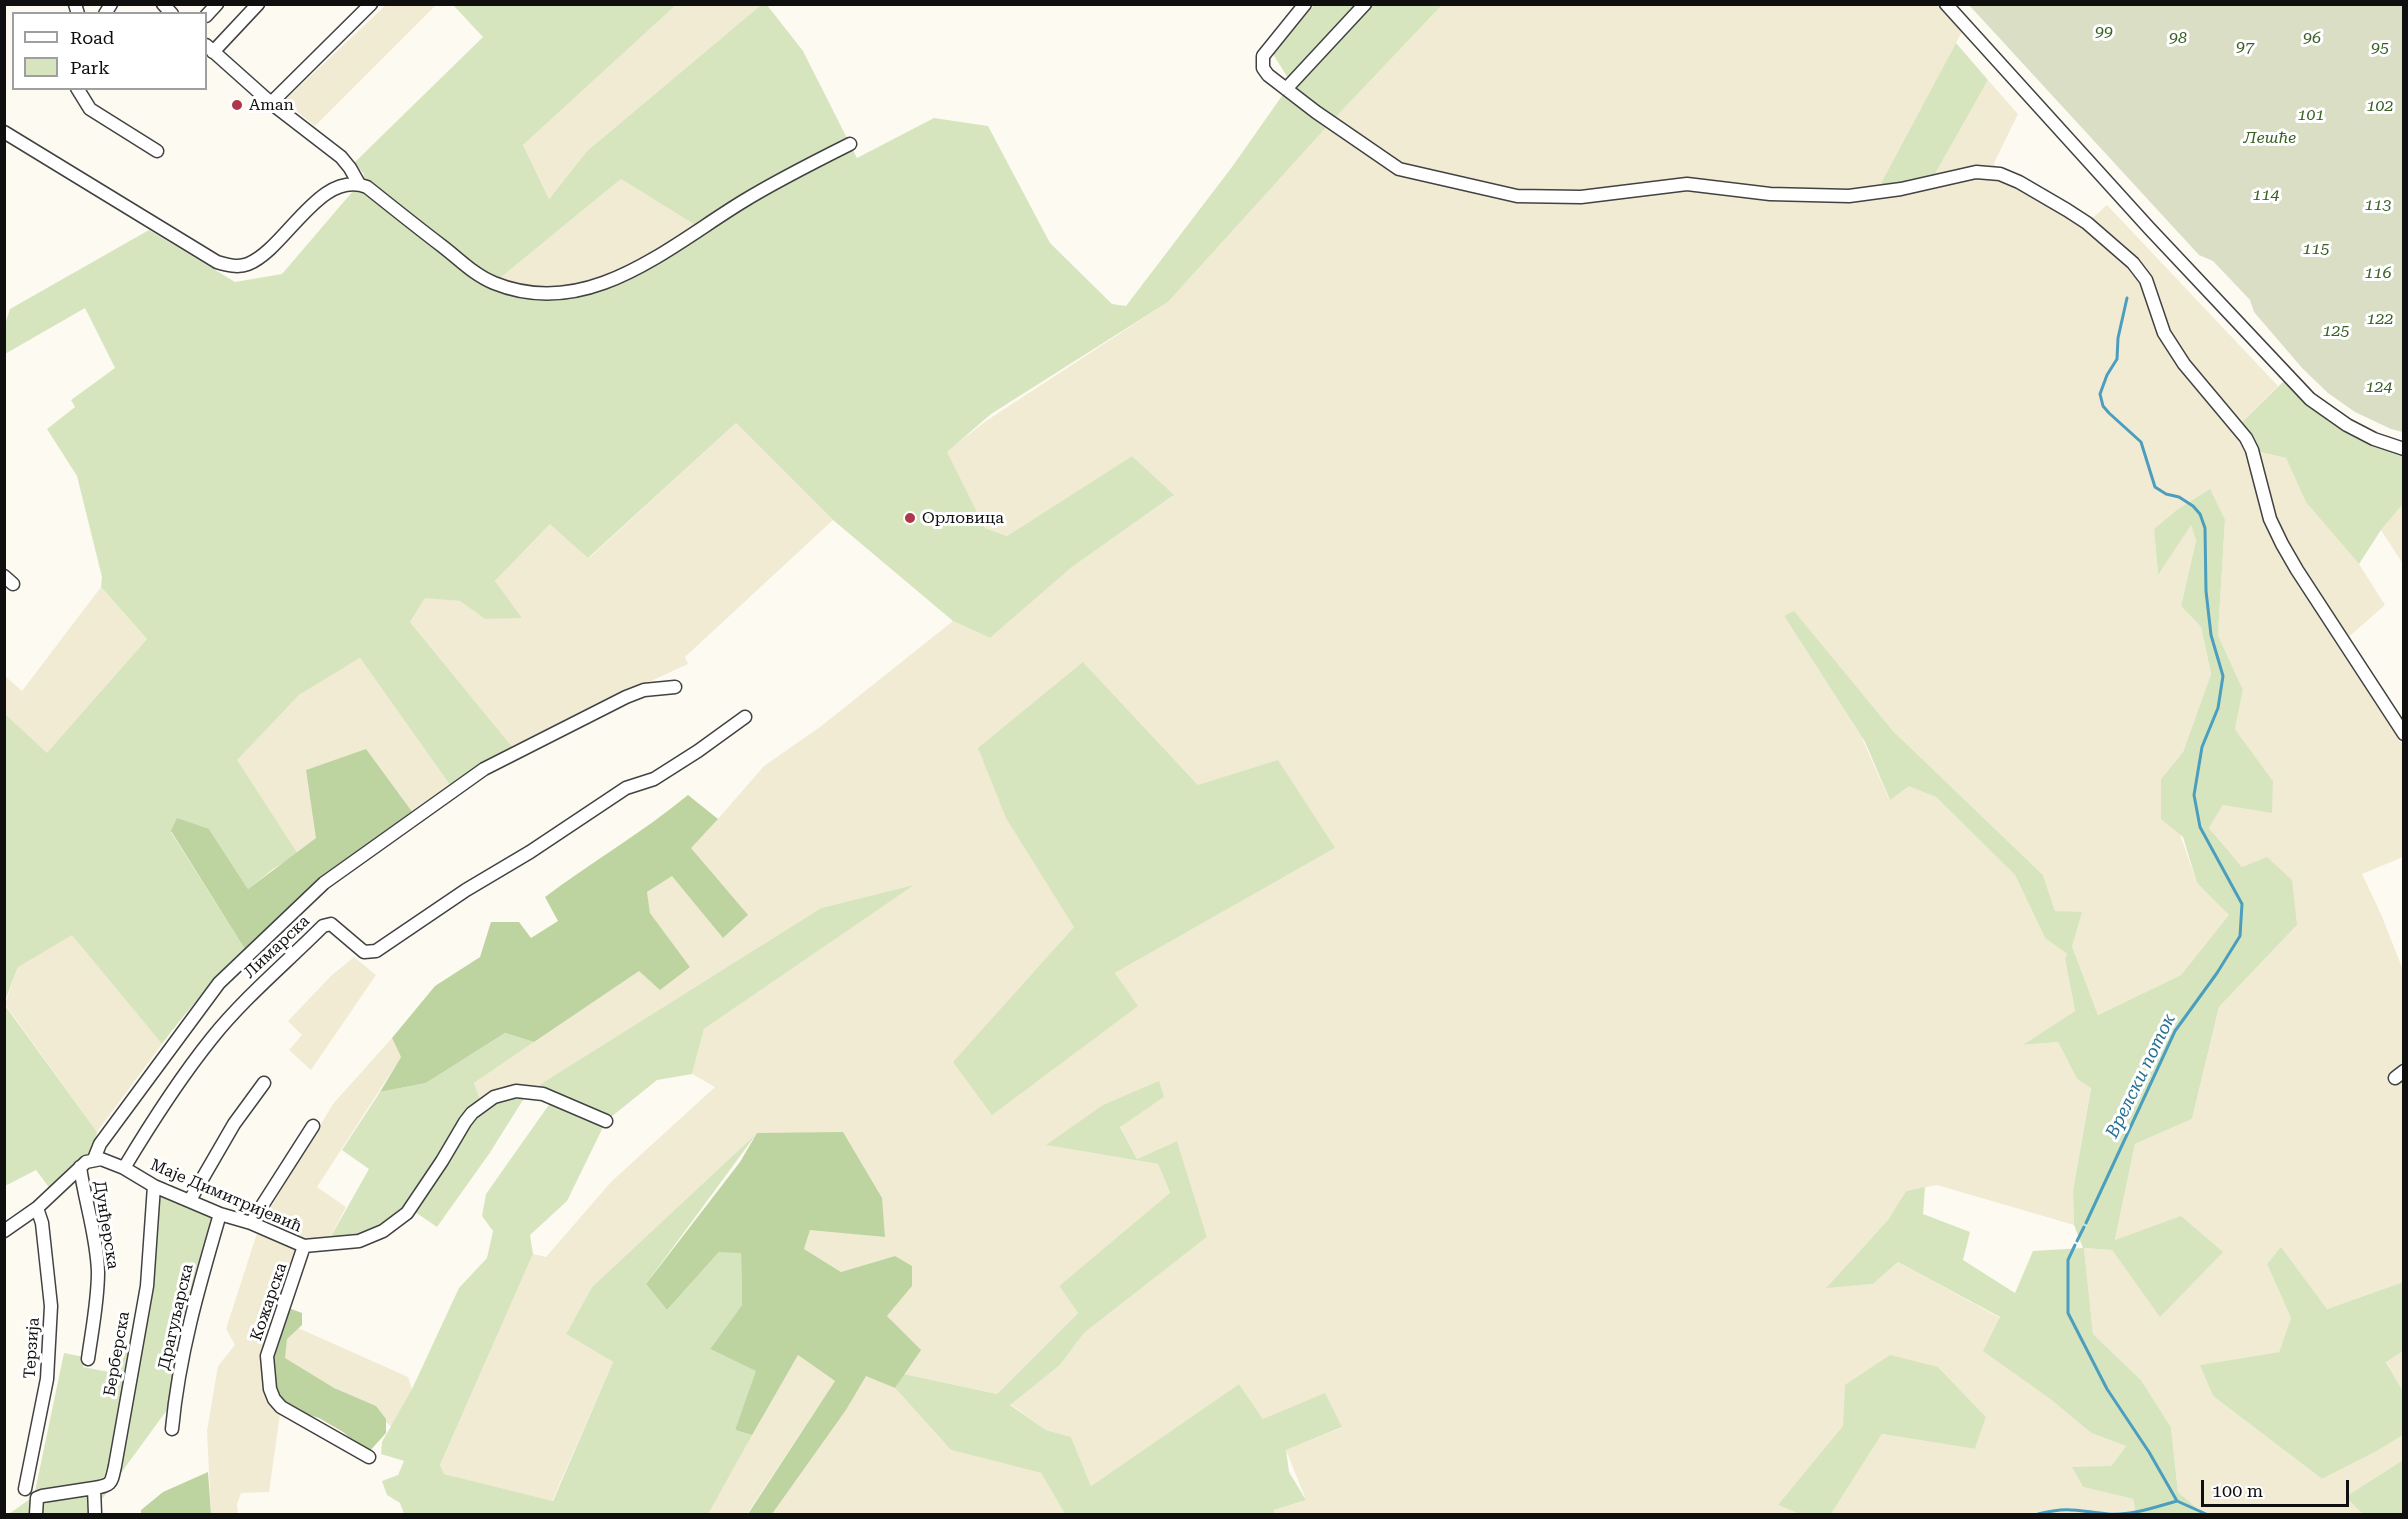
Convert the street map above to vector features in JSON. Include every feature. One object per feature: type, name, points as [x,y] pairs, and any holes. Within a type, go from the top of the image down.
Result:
[{"type":"street","points":[[258,4],[209,48],[271,103],[341,158],[359,184]]},
{"type":"street","points":[[271,103],[371,4]]},
{"type":"street","points":[[1305,4],[1263,56],[1263,68],[1286,89],[1399,169],[1517,196],[1581,197],[1687,184],[1770,194],[1849,196],[1901,189],[1976,172],[2000,174],[2019,182],[2087,224],[2126,256],[2141,272],[2151,291],[2164,333],[2184,364],[2246,438],[2252,450],[2270,519],[2296,570],[2403,734]]},
{"type":"street","points":[[1286,89],[1365,4]]},
{"type":"street","points":[[1946,4],[2149,228],[2310,399],[2347,425],[2374,439],[2403,449]]},
{"type":"street","points":[[78,90],[90,109],[157,151]]},
{"type":"street","points":[[4,132],[217,262],[241,266],[257,260],[322,196],[341,187],[359,184],[367,187],[478,275],[517,291],[555,295],[586,289],[629,272],[744,201],[850,144]]},
{"type":"street","points":[[4,1231],[37,1208],[80,1167],[94,1159],[100,1144],[219,983],[324,883],[350,862],[484,770],[626,697],[644,690],[675,687]]},
{"type":"street","name":"Лимарска","points":[[124,1168],[159,1112],[213,1037],[254,992],[323,926],[331,924],[364,952],[376,951],[466,890],[530,852],[626,788],[654,779],[698,752],[745,717]]},
{"type":"street","points":[[190,1200],[234,1125],[264,1083]]},
{"type":"street","name":"Маје Димитријевић","points":[[94,1159],[109,1161],[154,1186],[304,1246],[359,1241],[372,1237],[396,1223],[407,1213],[429,1182],[465,1122],[482,1105],[505,1092],[522,1091],[543,1094],[606,1121]]},
{"type":"street","points":[[251,1224],[313,1126]]},
{"type":"street","name":"Дунђерска","points":[[80,1167],[91,1219],[98,1270],[98,1292],[88,1359]]},
{"type":"street","name":"Берберска","points":[[94,1488],[112,1482],[147,1286],[154,1186]]},
{"type":"street","name":"Терзија","points":[[25,1490],[47,1379],[51,1306],[42,1223],[37,1208]]},
{"type":"street","name":"Драгуљарска","points":[[172,1429],[178,1377],[190,1317],[220,1214]]},
{"type":"street","name":"Кожарска","points":[[304,1246],[267,1356],[267,1379],[270,1389],[274,1399],[281,1407],[369,1457]]},
{"type":"street","points":[[36,1510],[37,1498],[42,1496],[94,1488],[95,1515]]},
{"type":"shaded area","points":[[433,4],[435,6],[315,126],[284,101],[386,5]]},
{"type":"shaded area","points":[[676,5],[761,5],[587,151],[549,199],[523,145]]},
{"type":"shaded area","points":[[1442,5],[1946,5],[1965,26],[1877,193],[1931,181],[1988,80],[2018,114],[1994,163],[2000,174],[2087,223],[2107,205],[2278,386],[2238,426],[2252,450],[2286,458],[2307,502],[2359,564],[2385,605],[2344,641],[2403,736],[2403,857],[2362,874],[2403,970],[2403,1282],[2327,1309],[2281,1248],[2267,1264],[2291,1318],[2279,1352],[2201,1365],[2213,1396],[2322,1479],[2403,1435],[2403,1460],[2345,1497],[2363,1514],[2204,1514],[2178,1492],[2171,1427],[2141,1380],[2093,1334],[2084,1248],[2112,1250],[2160,1316],[2115,1241],[2135,1144],[2192,1119],[2219,1007],[2297,925],[2209,828],[2223,805],[2273,781],[2235,729],[2243,690],[2218,635],[2225,520],[2191,524],[2196,539],[2181,606],[2201,627],[2211,674],[2183,752],[2161,779],[2197,883],[2230,915],[2181,975],[2098,1015],[2072,946],[2055,911],[2043,875],[1893,731],[1794,612],[1784,616],[1861,736],[1889,799],[1909,785],[1936,797],[2015,875],[2045,938],[2067,954],[2065,959],[2075,1011],[2024,1045],[2058,1042],[2077,1079],[2091,1087],[2073,1191],[2074,1225],[1937,1185],[1906,1191],[1888,1220],[1827,1287],[1873,1284],[1898,1262],[2000,1318],[2049,1398],[2091,1433],[2126,1446],[2111,1466],[2073,1468],[2083,1487],[2133,1499],[2136,1514],[1831,1514],[1882,1434],[1975,1449],[1986,1417],[1938,1367],[1845,1385],[1844,1426],[1779,1505],[1800,1514],[1274,1514],[1274,1510],[1306,1500],[1286,1450],[1341,1428],[1263,1419],[1239,1384],[1091,1486],[1071,1437],[1046,1430],[1010,1404],[1060,1365],[1084,1333],[1207,1237],[1177,1141],[1137,1159],[1120,1126],[1164,1097],[1047,1145],[1158,1164],[1170,1194],[1059,1286],[1078,1313],[997,1394],[904,1374],[920,1350],[887,1316],[912,1286],[895,1256],[841,1272],[804,1249],[810,1229],[885,1237],[757,1133],[592,1287],[566,1334],[613,1362],[552,1501],[444,1474],[440,1465],[533,1254],[546,1257],[611,1182],[715,1087],[692,1074],[704,1029],[912,886],[821,908],[528,1092],[482,1105],[474,1083],[639,970],[690,967],[650,913],[647,892],[673,875],[723,938],[747,916],[690,847],[764,766],[820,727],[953,621],[990,638],[1072,567],[1173,496],[1132,456],[1007,536],[985,528],[946,452],[986,421],[1168,302],[1332,121]],"holes":[[[2191,524],[2158,574],[2154,529]],[[1083,662],[1198,785],[1335,848],[1115,973],[1137,1006],[954,1062],[1074,927]]]},
{"type":"shaded area","points":[[621,179],[700,228],[629,272],[569,293],[494,283]]},
{"type":"shaded area","points":[[736,423],[833,520],[685,657],[688,664],[514,749],[410,622],[425,597],[460,601],[485,619],[521,617],[495,581],[551,523],[589,558]]},
{"type":"shaded area","points":[[2403,504],[2403,564],[2381,530]]},
{"type":"shaded area","points":[[101,587],[147,639],[47,754],[5,714],[4,675],[22,691]]},
{"type":"shaded area","points":[[360,658],[450,785],[413,813],[366,750],[306,770],[317,838],[298,854],[236,760],[299,695]]},
{"type":"shaded area","points":[[52,934],[72,934],[162,1044],[97,1132],[5,1004],[18,967]]},
{"type":"shaded area","points":[[354,957],[376,975],[311,1070],[289,1050],[302,1035],[288,1021],[332,975]]},
{"type":"shaded area","points":[[392,1038],[401,1057],[317,1187],[346,1207],[326,1245],[304,1246],[287,1298],[281,1407],[269,1492],[241,1493],[237,1504],[238,1514],[211,1514],[207,1431],[218,1366],[235,1345],[226,1329],[259,1227],[333,1104]]},
{"type":"shaded area","points":[[296,1327],[408,1377],[412,1389],[396,1431],[371,1408],[280,1359],[282,1341]]},
{"type":"shaded area","points":[[2403,1351],[2403,1391],[2386,1361]]},
{"type":"shaded area","points":[[798,1355],[835,1381],[747,1514],[704,1514]]},
{"type":"shaded area","points":[[866,1375],[895,1388],[951,1450],[1041,1473],[1065,1514],[772,1514],[846,1410]]},
{"type":"green space","points":[[455,4],[676,5],[523,145],[549,199],[587,151],[761,5],[767,5],[803,51],[857,158],[934,118],[988,126],[1050,243],[1112,304],[1126,306],[1232,167],[1291,83],[1273,54],[1314,5],[1442,5],[1332,121],[1168,302],[991,414],[947,452],[985,528],[1007,536],[1132,456],[1174,495],[1072,567],[990,638],[953,621],[833,520],[736,423],[588,558],[550,524],[495,581],[522,618],[485,619],[460,601],[425,598],[410,622],[514,749],[450,785],[360,658],[299,695],[237,760],[298,854],[273,869],[248,889],[209,829],[171,832],[246,951],[202,995],[162,1044],[72,935],[18,967],[5,1001],[5,714],[47,753],[147,639],[101,587],[102,577],[77,476],[47,429],[75,407],[71,400],[115,368],[85,308],[5,354],[5,324],[10,309],[149,230],[235,282],[282,274],[359,184],[364,174],[354,163],[483,37],[454,6]],"holes":[[[621,179],[700,228],[586,289],[540,295],[494,283]]]},
{"type":"green space","name":"Лешће","points":[[1969,5],[2403,5],[2403,432],[2391,429],[2355,412],[2328,393],[2303,369],[2254,312],[2250,300],[2213,261],[2199,255]]},
{"type":"green space","points":[[1956,43],[1988,80],[1931,181],[1876,193]]},
{"type":"green space","points":[[2288,377],[2310,399],[2403,449],[2403,504],[2381,530],[2359,564],[2306,502],[2286,458],[2252,450],[2238,426]]},
{"type":"green space","points":[[2210,489],[2225,520],[2218,635],[2243,690],[2235,729],[2273,781],[2272,813],[2223,805],[2209,828],[2242,867],[2267,857],[2292,880],[2297,925],[2219,1007],[2192,1119],[2135,1144],[2115,1240],[2181,1216],[2223,1252],[2160,1317],[2112,1250],[2084,1248],[2093,1334],[2141,1380],[2171,1427],[2178,1492],[2204,1514],[2136,1514],[2133,1499],[2083,1487],[2072,1467],[2111,1466],[2126,1446],[2091,1433],[2049,1398],[1983,1351],[2000,1317],[1898,1262],[1873,1284],[1826,1288],[1888,1220],[1906,1191],[1925,1187],[1923,1214],[1970,1232],[1963,1260],[2015,1293],[2033,1251],[2083,1248],[2074,1225],[2073,1191],[2091,1088],[2077,1079],[2058,1042],[2023,1045],[2075,1011],[2065,959],[2067,954],[2045,938],[2015,875],[1936,797],[1909,786],[1890,800],[1865,742],[1784,616],[1794,611],[1893,731],[2043,875],[2055,911],[2082,912],[2072,946],[2098,1015],[2181,975],[2229,915],[2197,883],[2183,837],[2161,819],[2161,779],[2183,752],[2211,674],[2201,627],[2181,606],[2196,540],[2191,525],[2158,575],[2154,529],[2177,510]]},
{"type":"green space","points":[[1083,662],[1198,785],[1278,760],[1335,848],[1115,973],[1138,1006],[992,1115],[953,1062],[1074,927],[1006,818],[978,748]]},
{"type":"green space","points":[[366,749],[413,813],[337,865],[307,890],[246,951],[171,831],[177,818],[209,829],[248,889],[316,838],[306,770]]},
{"type":"green space","points":[[688,795],[718,819],[691,848],[748,915],[723,938],[672,876],[647,892],[650,913],[690,967],[660,990],[639,971],[534,1042],[505,1033],[426,1083],[380,1092],[401,1057],[392,1038],[435,986],[480,957],[491,922],[519,922],[531,938],[558,921],[545,897]]},
{"type":"green space","points":[[914,885],[704,1029],[692,1074],[657,1080],[606,1121],[567,1201],[530,1235],[533,1254],[440,1465],[444,1474],[553,1501],[613,1362],[566,1334],[592,1287],[757,1133],[646,1284],[667,1310],[719,1252],[741,1252],[742,1305],[710,1349],[757,1371],[735,1430],[752,1435],[708,1514],[404,1514],[400,1503],[387,1495],[382,1481],[398,1475],[404,1461],[381,1454],[382,1442],[412,1389],[459,1288],[487,1258],[493,1231],[482,1216],[486,1194],[553,1099],[528,1092],[821,908]]},
{"type":"green space","points":[[4,1004],[97,1132],[93,1153],[51,1190],[36,1170],[5,1186]]},
{"type":"green space","points":[[505,1033],[534,1042],[474,1083],[482,1105],[528,1092],[489,1154],[437,1227],[412,1210],[383,1231],[326,1245],[369,1169],[342,1150],[380,1092],[426,1083]]},
{"type":"green space","points":[[1159,1081],[1164,1097],[1120,1127],[1137,1159],[1177,1141],[1207,1237],[1084,1333],[1060,1365],[1010,1405],[1046,1430],[1071,1437],[1091,1486],[1239,1384],[1263,1419],[1325,1393],[1342,1427],[1286,1450],[1289,1472],[1306,1500],[1274,1510],[1274,1514],[1065,1514],[1041,1473],[951,1450],[895,1388],[904,1374],[997,1394],[1078,1313],[1059,1286],[1170,1193],[1158,1164],[1046,1145],[1103,1105]]},
{"type":"green space","points":[[843,1132],[882,1198],[885,1237],[810,1230],[804,1249],[841,1272],[895,1256],[912,1266],[912,1286],[887,1316],[921,1350],[895,1388],[866,1376],[846,1410],[772,1514],[748,1514],[835,1381],[798,1355],[752,1435],[735,1430],[756,1371],[710,1349],[742,1305],[741,1253],[719,1252],[667,1310],[646,1284],[740,1162],[757,1133]]},
{"type":"green space","points":[[154,1186],[220,1214],[175,1399],[91,1514],[9,1514],[34,1496],[64,1353],[84,1357],[83,1367],[109,1372],[115,1344],[134,1348]]},
{"type":"green space","points":[[2281,1247],[2327,1309],[2403,1282],[2403,1351],[2386,1362],[2403,1391],[2403,1435],[2322,1479],[2213,1396],[2200,1365],[2279,1352],[2291,1318],[2267,1264]]},
{"type":"green space","points":[[286,1307],[302,1313],[302,1325],[287,1339],[285,1358],[334,1388],[376,1406],[386,1419],[386,1433],[368,1453],[343,1432],[319,1418],[297,1411],[277,1395],[270,1362]]},
{"type":"green space","points":[[1890,1355],[1938,1367],[1986,1417],[1975,1449],[1882,1434],[1831,1514],[1800,1514],[1778,1505],[1843,1426],[1845,1385]]},
{"type":"green space","points":[[2403,1460],[2403,1514],[2363,1514],[2345,1497]]},
{"type":"green space","points":[[208,1472],[211,1514],[141,1514],[141,1510],[163,1492]]},
{"type":"waterway","name":"Врелски поток","points":[[2086,1223],[2175,1031],[2217,973],[2240,936],[2242,904],[2200,827],[2194,795],[2202,747],[2218,708],[2223,676],[2211,635],[2206,591],[2205,528],[2200,514],[2193,506],[2155,487],[2141,442],[2103,406],[2100,394],[2107,375],[2117,359],[2118,338],[2127,298]]},
{"type":"waterway","name":"Врелски поток","points":[[2077,1241],[2084,1227]]},
{"type":"waterway","name":"Врелски поток","points":[[2075,1245],[2068,1260],[2068,1313],[2107,1389],[2149,1452],[2177,1501],[2206,1514]]},
{"type":"waterway","points":[[2038,1514],[2066,1510],[2125,1514],[2177,1501]]},
{"type":"place","name":"Aman","points":[[237,105]]},
{"type":"place","name":"Орловица","points":[[910,518]]},
{"type":"park label","name":"99","points":[[2104,32]]},
{"type":"park label","name":"98","points":[[2178,38]]},
{"type":"park label","name":"96","points":[[2312,38]]},
{"type":"park label","name":"97","points":[[2245,47]]},
{"type":"park label","name":"95","points":[[2380,48]]},
{"type":"park label","name":"102","points":[[2380,106]]},
{"type":"park label","name":"101","points":[[2311,115]]},
{"type":"park label","name":"114","points":[[2266,195]]},
{"type":"park label","name":"113","points":[[2378,205]]},
{"type":"park label","name":"115","points":[[2316,249]]},
{"type":"park label","name":"116","points":[[2378,273]]},
{"type":"park label","name":"122","points":[[2380,319]]},
{"type":"park label","name":"125","points":[[2336,331]]},
{"type":"park label","name":"124","points":[[2379,387]]}]
